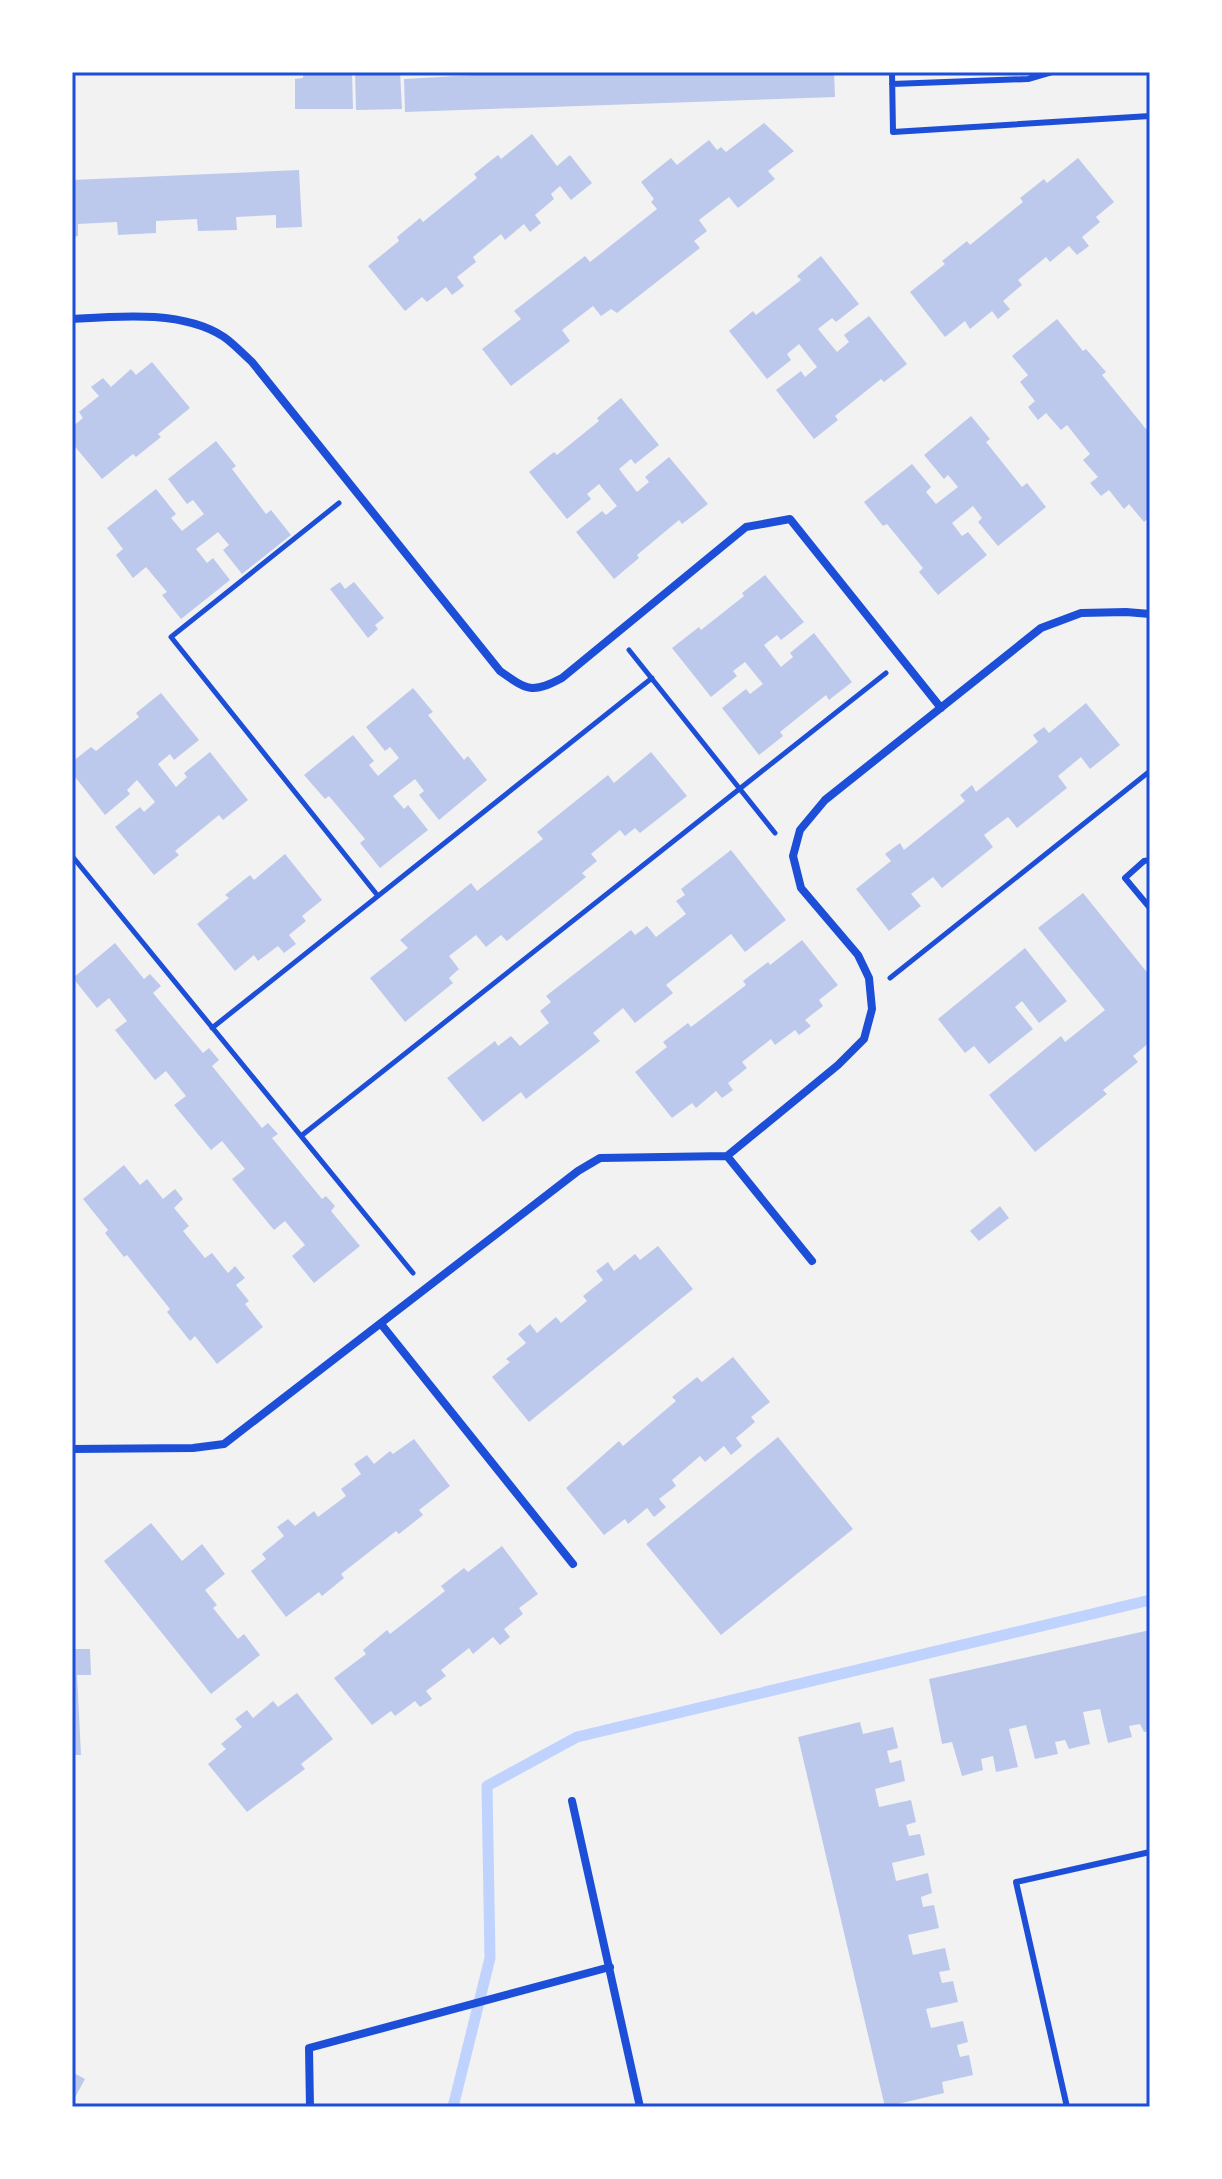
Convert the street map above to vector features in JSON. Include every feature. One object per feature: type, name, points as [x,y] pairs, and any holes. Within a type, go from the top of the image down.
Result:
[{"type":"street","points":[[72,319],[134,315],[187,322],[223,336],[252,362],[500,671],[522,687],[540,690],[562,678],[746,527],[790,519],[941,708]]},
{"type":"street","points":[[72,1449],[193,1448],[224,1444],[600,1158],[727,1156],[838,1065],[864,1039],[872,1009],[869,978],[858,955],[801,888],[793,856],[800,830],[825,800],[1041,628],[1081,613],[1150,614]]},
{"type":"street","points":[[727,1156],[812,1261]]},
{"type":"street","points":[[381,1324],[573,1564]]},
{"type":"street","points":[[572,1801],[640,2107]]},
{"type":"street","points":[[310,2107],[309,2048],[610,1967]]},
{"type":"lane","points":[[892,72],[893,132],[1150,116]]},
{"type":"lane","points":[[892,84],[1028,79],[1052,72]]},
{"type":"lane","points":[[1150,860],[1144,861],[1125,878],[1150,908]]},
{"type":"lane","points":[[1067,2107],[1016,1882],[1150,1852]]},
{"type":"path","points":[[356,490],[171,637],[378,896]]},
{"type":"path","points":[[616,634],[793,856]]},
{"type":"path","points":[[301,1136],[903,660]]},
{"type":"path","points":[[212,1028],[652,678]]},
{"type":"path","points":[[870,994],[1150,771]]},
{"type":"path","points":[[72,856],[425,1289]]},
{"type":"building","points":[[303,72],[352,72],[353,109],[295,109],[295,79],[303,78]]},
{"type":"building","points":[[355,72],[400,72],[402,109],[356,110]]},
{"type":"building","points":[[526,72],[834,72],[835,97],[405,112],[404,79]]},
{"type":"building","points":[[764,123],[794,151],[768,171],[775,179],[738,208],[729,197],[699,220],[707,231],[694,241],[700,248],[617,313],[611,309],[601,316],[593,306],[562,330],[570,341],[511,386],[482,349],[521,319],[514,311],[585,256],[590,262],[657,209],[651,202],[654,199],[641,182],[671,158],[677,165],[709,140],[717,150],[721,147],[726,152]]},
{"type":"building","points":[[532,134],[557,166],[570,155],[592,183],[571,200],[560,186],[551,194],[554,199],[535,215],[541,223],[530,232],[524,224],[505,240],[501,234],[473,257],[476,262],[457,277],[464,286],[452,295],[446,287],[427,302],[422,297],[405,311],[368,266],[399,241],[397,237],[420,218],[423,222],[477,178],[474,174],[498,155],[501,159]]},
{"type":"building","points":[[1078,158],[1114,202],[1096,217],[1100,222],[1082,237],[1089,246],[1077,255],[1069,246],[1050,262],[1046,257],[1018,280],[1022,285],[1003,301],[1010,309],[998,319],[992,311],[970,329],[965,321],[945,337],[910,292],[945,264],[942,261],[967,241],[970,245],[1023,202],[1020,198],[1044,179],[1047,183]]},
{"type":"building","points":[[299,170],[302,227],[276,228],[276,215],[236,217],[237,230],[198,231],[197,219],[156,221],[156,233],[118,235],[117,222],[78,224],[78,236],[72,237],[72,180]]},
{"type":"building","points":[[821,256],[859,304],[836,322],[832,318],[818,329],[837,352],[849,342],[844,335],[869,316],[907,364],[884,382],[881,379],[835,416],[838,420],[814,439],[776,390],[801,371],[805,377],[817,367],[799,344],[787,354],[791,360],[767,379],[729,331],[753,311],[756,315],[801,280],[797,276]]},
{"type":"building","points":[[1057,319],[1083,351],[1086,349],[1106,372],[1102,375],[1146,429],[1150,426],[1150,517],[1144,522],[1129,504],[1124,509],[1109,490],[1101,496],[1090,483],[1098,477],[1083,460],[1090,454],[1067,425],[1061,430],[1046,413],[1038,420],[1028,407],[1035,401],[1020,382],[1028,375],[1012,356]]},
{"type":"building","points":[[152,362],[190,408],[158,434],[161,437],[102,479],[72,443],[72,427],[83,418],[79,412],[99,396],[91,387],[103,378],[111,387],[131,369],[136,375]]},
{"type":"building","points":[[621,398],[659,445],[635,464],[631,459],[619,469],[637,492],[649,482],[645,477],[669,457],[708,504],[682,524],[679,520],[614,579],[576,532],[602,511],[606,515],[617,506],[599,484],[587,494],[591,499],[567,519],[529,472],[554,452],[557,455],[599,421],[597,418]]},
{"type":"building","points":[[971,416],[990,439],[986,442],[1022,487],[1027,483],[1046,507],[998,546],[978,522],[982,518],[973,506],[952,523],[962,536],[968,532],[987,555],[938,595],[919,572],[923,568],[887,524],[883,526],[864,502],[912,464],[931,487],[926,492],[936,504],[958,487],[948,475],[944,479],[924,455]]},
{"type":"building","points":[[216,441],[236,466],[232,469],[266,514],[271,510],[291,535],[242,574],[223,550],[229,545],[218,532],[196,549],[207,563],[213,558],[230,580],[181,619],[162,595],[167,592],[146,567],[133,578],[116,555],[123,549],[107,528],[156,489],[176,514],[171,518],[182,531],[204,514],[193,500],[187,504],[168,479]]},
{"type":"building","points":[[765,575],[804,622],[781,640],[777,635],[764,645],[781,667],[793,657],[790,653],[814,633],[852,682],[829,700],[826,695],[780,732],[783,736],[759,755],[722,708],[746,689],[750,694],[763,684],[745,662],[733,671],[737,676],[711,697],[672,648],[699,627],[701,630]]},
{"type":"building","points":[[340,582],[345,589],[354,582],[384,618],[375,625],[378,629],[368,638],[330,589]]},
{"type":"building","points":[[413,688],[433,712],[428,715],[464,760],[468,756],[487,780],[439,820],[419,795],[424,791],[415,779],[393,796],[404,809],[408,805],[428,830],[380,868],[360,843],[365,839],[329,796],[325,799],[304,775],[353,735],[374,761],[369,765],[378,776],[399,758],[390,747],[385,751],[366,727]]},
{"type":"building","points":[[161,693],[199,740],[174,760],[170,754],[158,764],[176,787],[187,777],[184,773],[210,752],[248,800],[223,820],[219,815],[175,851],[179,855],[154,875],[115,827],[140,807],[144,812],[155,802],[137,780],[127,790],[130,794],[105,815],[72,773],[72,762],[91,747],[96,751],[139,717],[136,713]]},
{"type":"building","points":[[1086,703],[1120,745],[1090,769],[1081,757],[1058,776],[1067,788],[1017,828],[1008,817],[984,835],[993,847],[942,888],[933,877],[911,894],[921,906],[889,931],[856,889],[891,861],[885,854],[900,843],[904,850],[965,801],[960,795],[972,785],[976,792],[1038,742],[1033,735],[1044,727],[1049,733]]},
{"type":"building","points":[[651,752],[687,796],[640,833],[635,828],[625,836],[620,830],[591,854],[597,861],[582,873],[586,877],[507,941],[501,935],[486,947],[476,935],[449,956],[459,969],[449,978],[453,983],[405,1022],[370,978],[408,948],[400,940],[471,883],[477,891],[543,839],[537,832],[608,775],[614,783]]},
{"type":"building","points":[[731,850],[786,920],[745,952],[731,934],[666,985],[673,993],[635,1023],[623,1008],[593,1033],[600,1041],[526,1099],[521,1092],[483,1122],[447,1078],[495,1041],[498,1046],[511,1036],[520,1046],[549,1023],[540,1011],[551,1002],[546,996],[631,930],[635,935],[647,926],[656,937],[686,914],[676,901],[685,895],[681,889]]},
{"type":"building","points":[[285,854],[322,900],[302,916],[306,921],[289,935],[296,944],[284,953],[278,946],[258,961],[254,955],[235,971],[197,924],[229,898],[225,895],[250,875],[254,880]]},
{"type":"building","points":[[1083,893],[1150,976],[1150,1042],[1133,1056],[1138,1062],[1103,1090],[1107,1094],[1035,1152],[989,1095],[1061,1036],[1065,1042],[1105,1010],[1038,928]]},
{"type":"building","points":[[802,940],[838,985],[819,1000],[823,1006],[805,1020],[811,1026],[799,1035],[795,1030],[775,1045],[771,1039],[742,1062],[747,1068],[728,1083],[733,1090],[722,1098],[716,1091],[696,1108],[692,1103],[672,1118],[635,1072],[667,1047],[663,1042],[688,1023],[691,1027],[746,985],[743,981]]},
{"type":"building","points":[[115,943],[144,979],[150,974],[161,986],[153,993],[203,1053],[209,1048],[219,1060],[212,1066],[262,1128],[268,1123],[278,1134],[272,1138],[322,1199],[326,1196],[335,1206],[331,1211],[360,1246],[314,1283],[292,1256],[305,1245],[285,1221],[274,1230],[232,1179],[245,1169],[222,1141],[211,1150],[174,1105],[186,1096],[166,1071],[155,1080],[115,1030],[127,1021],[109,998],[97,1008],[73,978]]},
{"type":"building","points":[[1025,948],[1067,1001],[1039,1023],[1022,1001],[1015,1007],[1033,1029],[989,1064],[974,1046],[965,1053],[938,1019]]},
{"type":"building","points":[[124,1165],[140,1185],[147,1179],[163,1199],[175,1189],[183,1199],[174,1208],[189,1226],[183,1231],[205,1258],[212,1253],[228,1273],[235,1266],[245,1278],[236,1285],[249,1301],[245,1304],[263,1327],[217,1364],[195,1336],[190,1341],[167,1312],[170,1309],[127,1255],[124,1257],[105,1233],[108,1230],[83,1199]]},
{"type":"building","points":[[1000,1206],[1009,1218],[979,1241],[970,1231]]},
{"type":"building","points":[[658,1246],[693,1289],[529,1422],[492,1377],[510,1362],[506,1359],[526,1343],[518,1334],[530,1324],[537,1333],[556,1317],[561,1323],[587,1301],[583,1296],[603,1280],[596,1271],[608,1262],[614,1271],[635,1254],[640,1260]]},
{"type":"building","points":[[733,1357],[770,1402],[751,1417],[755,1422],[736,1438],[742,1446],[731,1455],[724,1446],[705,1462],[700,1456],[672,1480],[676,1486],[659,1499],[666,1507],[654,1517],[647,1508],[628,1524],[625,1519],[604,1535],[566,1488],[619,1441],[623,1446],[676,1401],[672,1397],[697,1377],[702,1382]]},
{"type":"building","points":[[778,1437],[853,1529],[721,1635],[646,1544]]},
{"type":"building","points":[[414,1439],[450,1486],[419,1510],[423,1515],[399,1534],[396,1531],[341,1574],[344,1578],[322,1596],[319,1592],[286,1617],[251,1571],[266,1559],[262,1554],[284,1536],[277,1527],[288,1519],[295,1526],[314,1511],[318,1517],[346,1496],[341,1489],[361,1474],[354,1464],[367,1455],[374,1464],[390,1451],[393,1454]]},
{"type":"building","points":[[151,1523],[182,1561],[202,1544],[225,1574],[205,1590],[217,1605],[213,1608],[238,1639],[244,1634],[260,1655],[211,1694],[104,1561]]},
{"type":"building","points":[[502,1546],[538,1594],[519,1608],[523,1614],[504,1629],[510,1637],[500,1645],[493,1637],[473,1654],[469,1648],[441,1670],[446,1676],[426,1691],[432,1699],[420,1707],[415,1701],[395,1716],[391,1711],[372,1725],[334,1678],[366,1654],[363,1650],[387,1630],[390,1634],[445,1591],[441,1586],[464,1568],[468,1572]]},
{"type":"building","points":[[1150,1630],[1150,1731],[1144,1732],[1140,1724],[1129,1726],[1132,1737],[1108,1743],[1100,1709],[1083,1712],[1090,1744],[1069,1749],[1065,1740],[1055,1742],[1058,1754],[1035,1759],[1026,1725],[1009,1729],[1018,1767],[996,1772],[993,1756],[981,1759],[983,1770],[962,1776],[952,1742],[942,1744],[929,1679]]},
{"type":"building","points":[[72,1649],[90,1649],[91,1675],[77,1675],[81,1755],[72,1755]]},
{"type":"building","points":[[297,1693],[333,1739],[301,1764],[305,1769],[247,1812],[208,1764],[226,1749],[221,1744],[242,1727],[235,1719],[247,1710],[253,1718],[273,1701],[278,1707]]},
{"type":"building","points":[[860,1722],[863,1734],[893,1727],[898,1748],[887,1751],[890,1763],[901,1760],[905,1781],[875,1789],[879,1807],[911,1800],[916,1822],[906,1825],[909,1836],[920,1834],[925,1855],[892,1863],[896,1881],[928,1873],[932,1893],[921,1897],[923,1907],[934,1905],[939,1928],[908,1935],[913,1955],[945,1948],[950,1970],[939,1972],[942,1983],[953,1981],[958,2002],[926,2009],[931,2028],[963,2021],[968,2042],[957,2045],[960,2057],[969,2055],[973,2075],[942,2082],[944,2093],[885,2107],[798,1737]]},
{"type":"building","points":[[72,2072],[85,2079],[72,2103]]},
{"type":"waterway","points":[[453,2107],[490,1958],[487,1786],[577,1737],[1150,1600]]}]
